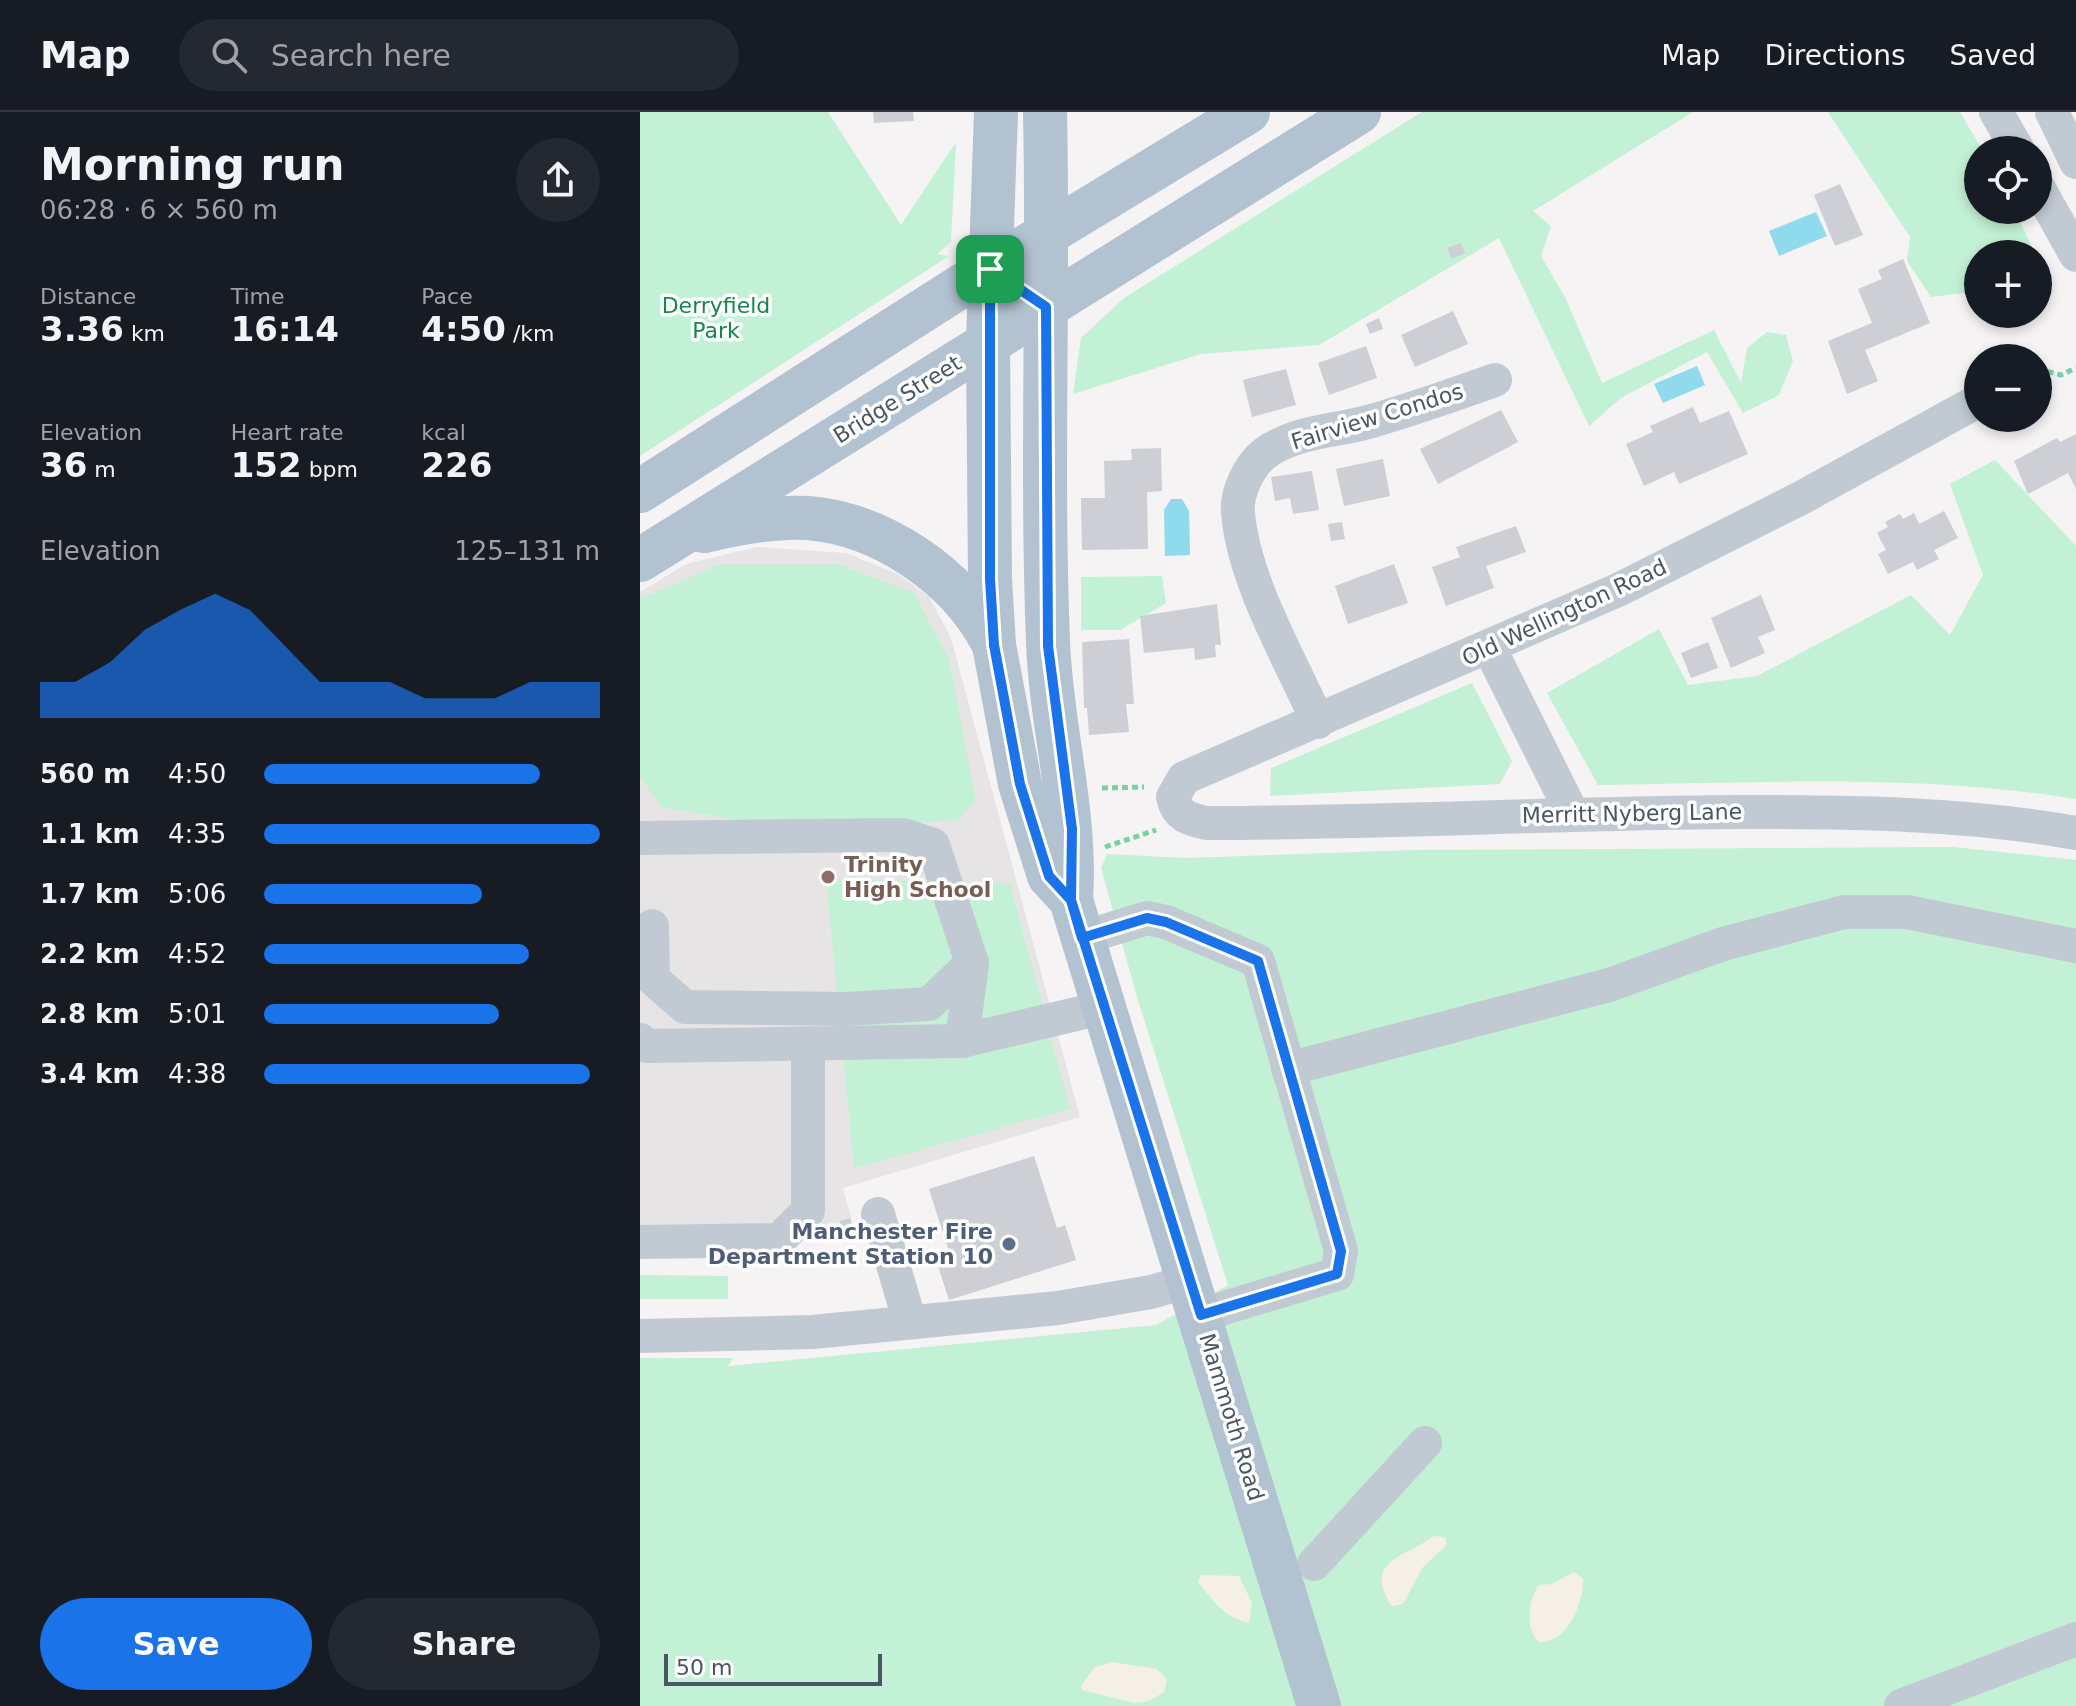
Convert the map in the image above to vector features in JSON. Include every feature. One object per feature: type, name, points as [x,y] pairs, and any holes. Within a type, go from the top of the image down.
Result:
[{"type":"main road","name":"Mammoth Road","points":[[996,112],[988,342],[990,579],[994,645],[1024,797],[1049,876],[1077,919],[1106,1007],[1319,1706]]},
{"type":"main road","name":"Mammoth Road","points":[[1045,112],[1048,646],[1072,829],[1077,919]]},
{"type":"main road","points":[[640,491],[990,269],[1248,112]]},
{"type":"main road","name":"Bridge Street","points":[[657,549],[1359,112]]},
{"type":"main road","points":[[990,269],[1046,307]]},
{"type":"main road","points":[[657,549],[732,524],[771,519],[838,523],[903,551],[954,587],[979,616],[994,645]]},
{"type":"street","points":[[1996,112],[2010,136]]},
{"type":"street","points":[[2052,112],[2076,162]]},
{"type":"street","points":[[2052,212],[2076,255]]},
{"type":"street","name":"Fairview Condos","points":[[1318,722],[1255,580],[1245,546],[1237,510],[1251,468],[1265,453],[1294,439],[1430,404],[1495,380]]},
{"type":"street","name":"Old Wellington Road","points":[[1177,785],[1221,760],[1318,722],[1618,590],[1787,505],[1964,409]]},
{"type":"street","points":[[1489,647],[1572,813]]},
{"type":"street","points":[[1177,785],[1173,797],[1175,810],[1187,819]]},
{"type":"street","name":"Merritt Nyberg Lane","points":[[1187,819],[1224,823],[1572,813],[1874,812],[1979,818],[2076,833]]},
{"type":"street","points":[[640,838],[903,835],[933,845],[972,963],[962,1041]]},
{"type":"street","points":[[1288,1069],[1609,985],[1723,944],[1844,912],[1907,912],[2076,946]]},
{"type":"street","points":[[640,1336],[813,1332],[1058,1308],[1151,1292],[1195,1298],[1337,1274],[1341,1251],[1258,961],[1166,922],[1147,918],[1077,919]]},
{"type":"street","points":[[652,926],[653,979],[685,1007],[846,1009],[929,1004],[972,963]]},
{"type":"street","points":[[640,1040],[647,1046],[962,1041],[1106,1007]]},
{"type":"street","points":[[640,1242],[779,1240],[808,1211],[808,1044]]},
{"type":"street","points":[[878,1214],[910,1322]]},
{"type":"street","points":[[1314,1564],[1425,1443]]},
{"type":"street","points":[[1901,1706],[2076,1639]]},
{"type":"path","points":[[2052,373],[2061,375],[2076,368]]},
{"type":"path","points":[[1097,789],[1177,785]]},
{"type":"path","points":[[1097,850],[1187,819]]},
{"type":"shaded area","name":"Trinity High School","points":[[757,547],[846,553],[898,574],[929,597],[951,638],[1080,1117],[843,1188],[856,1237],[640,1240],[640,592],[686,564]]},
{"type":"green space","name":"Derryfield Park","points":[[640,112],[828,112],[901,225],[956,142],[951,242],[937,254],[949,256],[640,456]]},
{"type":"green space","points":[[1422,112],[1693,112],[1533,211],[1551,226],[1541,256],[1565,297],[1602,383],[1714,330],[1741,383],[1747,348],[1767,332],[1786,335],[1793,361],[1779,395],[1743,413],[1707,352],[1621,398],[1589,426],[1499,238],[1319,345],[1201,354],[1073,394],[1081,338],[1124,298]]},
{"type":"green space","points":[[1828,112],[1960,112],[1974,136],[1964,136],[1964,224],[2021,224],[2029,240],[1964,240],[1964,293],[1931,297],[1907,261],[1910,237]]},
{"type":"green space","points":[[1995,460],[2076,546],[2076,799],[2017,791],[1898,783],[1598,785],[1547,693],[1659,629],[1688,685],[1757,676],[1911,595],[1950,635],[1983,575],[1950,484]]},
{"type":"green space","points":[[721,564],[838,564],[914,593],[949,659],[976,801],[958,820],[801,831],[662,807],[640,777],[640,599]]},
{"type":"green space","points":[[1162,576],[1166,603],[1120,630],[1081,630],[1081,577]]},
{"type":"green space","points":[[1472,683],[1512,761],[1500,784],[1270,796],[1271,768]]},
{"type":"green space","points":[[1953,847],[2076,860],[2076,1706],[640,1706],[640,1358],[733,1358],[728,1366],[1156,1325],[1228,1285],[1137,997],[1101,868],[1107,854],[1185,858],[1414,850]]},
{"type":"green space","points":[[842,879],[1010,884],[1070,1109],[854,1168],[827,888]]},
{"type":"green space","points":[[640,1275],[728,1276],[728,1299],[640,1299]]},
{"type":"sand","points":[[1433,1536],[1445,1537],[1447,1545],[1423,1567],[1403,1604],[1392,1606],[1384,1590],[1382,1578],[1385,1568]]},
{"type":"sand","points":[[1574,1572],[1583,1578],[1583,1587],[1572,1619],[1558,1636],[1539,1642],[1530,1622],[1530,1606],[1535,1591],[1539,1585],[1552,1584]]},
{"type":"sand","points":[[1201,1575],[1239,1576],[1252,1603],[1249,1623],[1233,1617],[1209,1596],[1198,1582]]},
{"type":"sand","points":[[1111,1662],[1157,1669],[1167,1679],[1164,1692],[1149,1701],[1135,1703],[1082,1690],[1081,1686],[1094,1668]]},
{"type":"water","points":[[1816,212],[1827,236],[1779,256],[1769,231]]},
{"type":"water","points":[[1697,366],[1705,385],[1663,403],[1654,384]]},
{"type":"water","points":[[1171,499],[1182,499],[1189,511],[1190,555],[1165,556],[1164,510]]},
{"type":"building","points":[[873,112],[913,112],[914,121],[874,123]]},
{"type":"building","points":[[1840,184],[1863,235],[1835,246],[1814,195]]},
{"type":"building","points":[[1461,243],[1465,253],[1452,259],[1447,248]]},
{"type":"building","points":[[1903,259],[1930,323],[1865,350],[1878,381],[1847,394],[1828,341],[1872,323],[1858,289],[1882,279],[1878,270]]},
{"type":"building","points":[[1453,311],[1468,344],[1415,367],[1401,335]]},
{"type":"building","points":[[1379,318],[1383,329],[1370,334],[1366,324]]},
{"type":"building","points":[[1366,346],[1377,378],[1329,395],[1318,363]]},
{"type":"building","points":[[1286,369],[1296,405],[1252,417],[1243,380]]},
{"type":"building","points":[[1693,407],[1700,423],[1729,411],[1748,454],[1679,484],[1674,472],[1644,486],[1626,444],[1653,432],[1650,426]]},
{"type":"building","points":[[1501,410],[1518,442],[1438,484],[1420,449]]},
{"type":"building","points":[[2076,434],[2076,489],[2068,473],[2028,494],[2014,461],[2057,438],[2060,442]]},
{"type":"building","points":[[1161,448],[1162,491],[1147,492],[1148,549],[1082,550],[1081,498],[1105,498],[1104,461],[1132,460],[1131,449]]},
{"type":"building","points":[[1383,459],[1390,496],[1344,506],[1336,469]]},
{"type":"building","points":[[1312,471],[1319,510],[1293,514],[1290,498],[1275,501],[1271,477]]},
{"type":"building","points":[[1944,511],[1958,538],[1934,550],[1939,559],[1917,570],[1913,562],[1888,574],[1878,554],[1886,550],[1877,533],[1888,527],[1885,522],[1900,514],[1903,519],[1914,513],[1919,524]]},
{"type":"building","points":[[1342,522],[1345,539],[1331,541],[1328,524]]},
{"type":"building","points":[[1516,526],[1526,552],[1486,566],[1494,588],[1446,606],[1432,567],[1460,557],[1456,547]]},
{"type":"building","points":[[1394,564],[1408,603],[1348,624],[1335,586]]},
{"type":"building","points":[[1761,595],[1775,630],[1758,637],[1765,653],[1731,668],[1711,618]]},
{"type":"building","points":[[1217,604],[1221,645],[1215,645],[1216,657],[1195,660],[1194,648],[1144,653],[1140,616]]},
{"type":"building","points":[[1129,639],[1134,704],[1126,704],[1129,732],[1089,735],[1087,708],[1084,708],[1082,642]]},
{"type":"building","points":[[1708,642],[1718,668],[1691,678],[1681,653]]},
{"type":"building","name":"Manchester Fire Department Station 10","points":[[1034,1156],[1057,1228],[1065,1225],[1076,1260],[949,1300],[938,1266],[952,1261],[929,1189]]},
{"type":"building","points":[[850,1218],[854,1231],[843,1234],[840,1221]]},
{"type":"place","name":"Trinity High School","points":[[828,877]]},
{"type":"place","name":"Manchester Fire Department Station 10","points":[[1009,1244]]},
{"type":"route","points":[[990,269],[990,579],[994,645],[1020,784],[1049,876],[1071,900],[1082,938],[1106,1007],[1201,1315],[1337,1274],[1341,1251],[1258,961],[1166,922],[1147,918],[1082,938],[1071,900],[1074,859],[1072,829],[1048,646],[1045,569],[1046,307],[990,269]]}]
